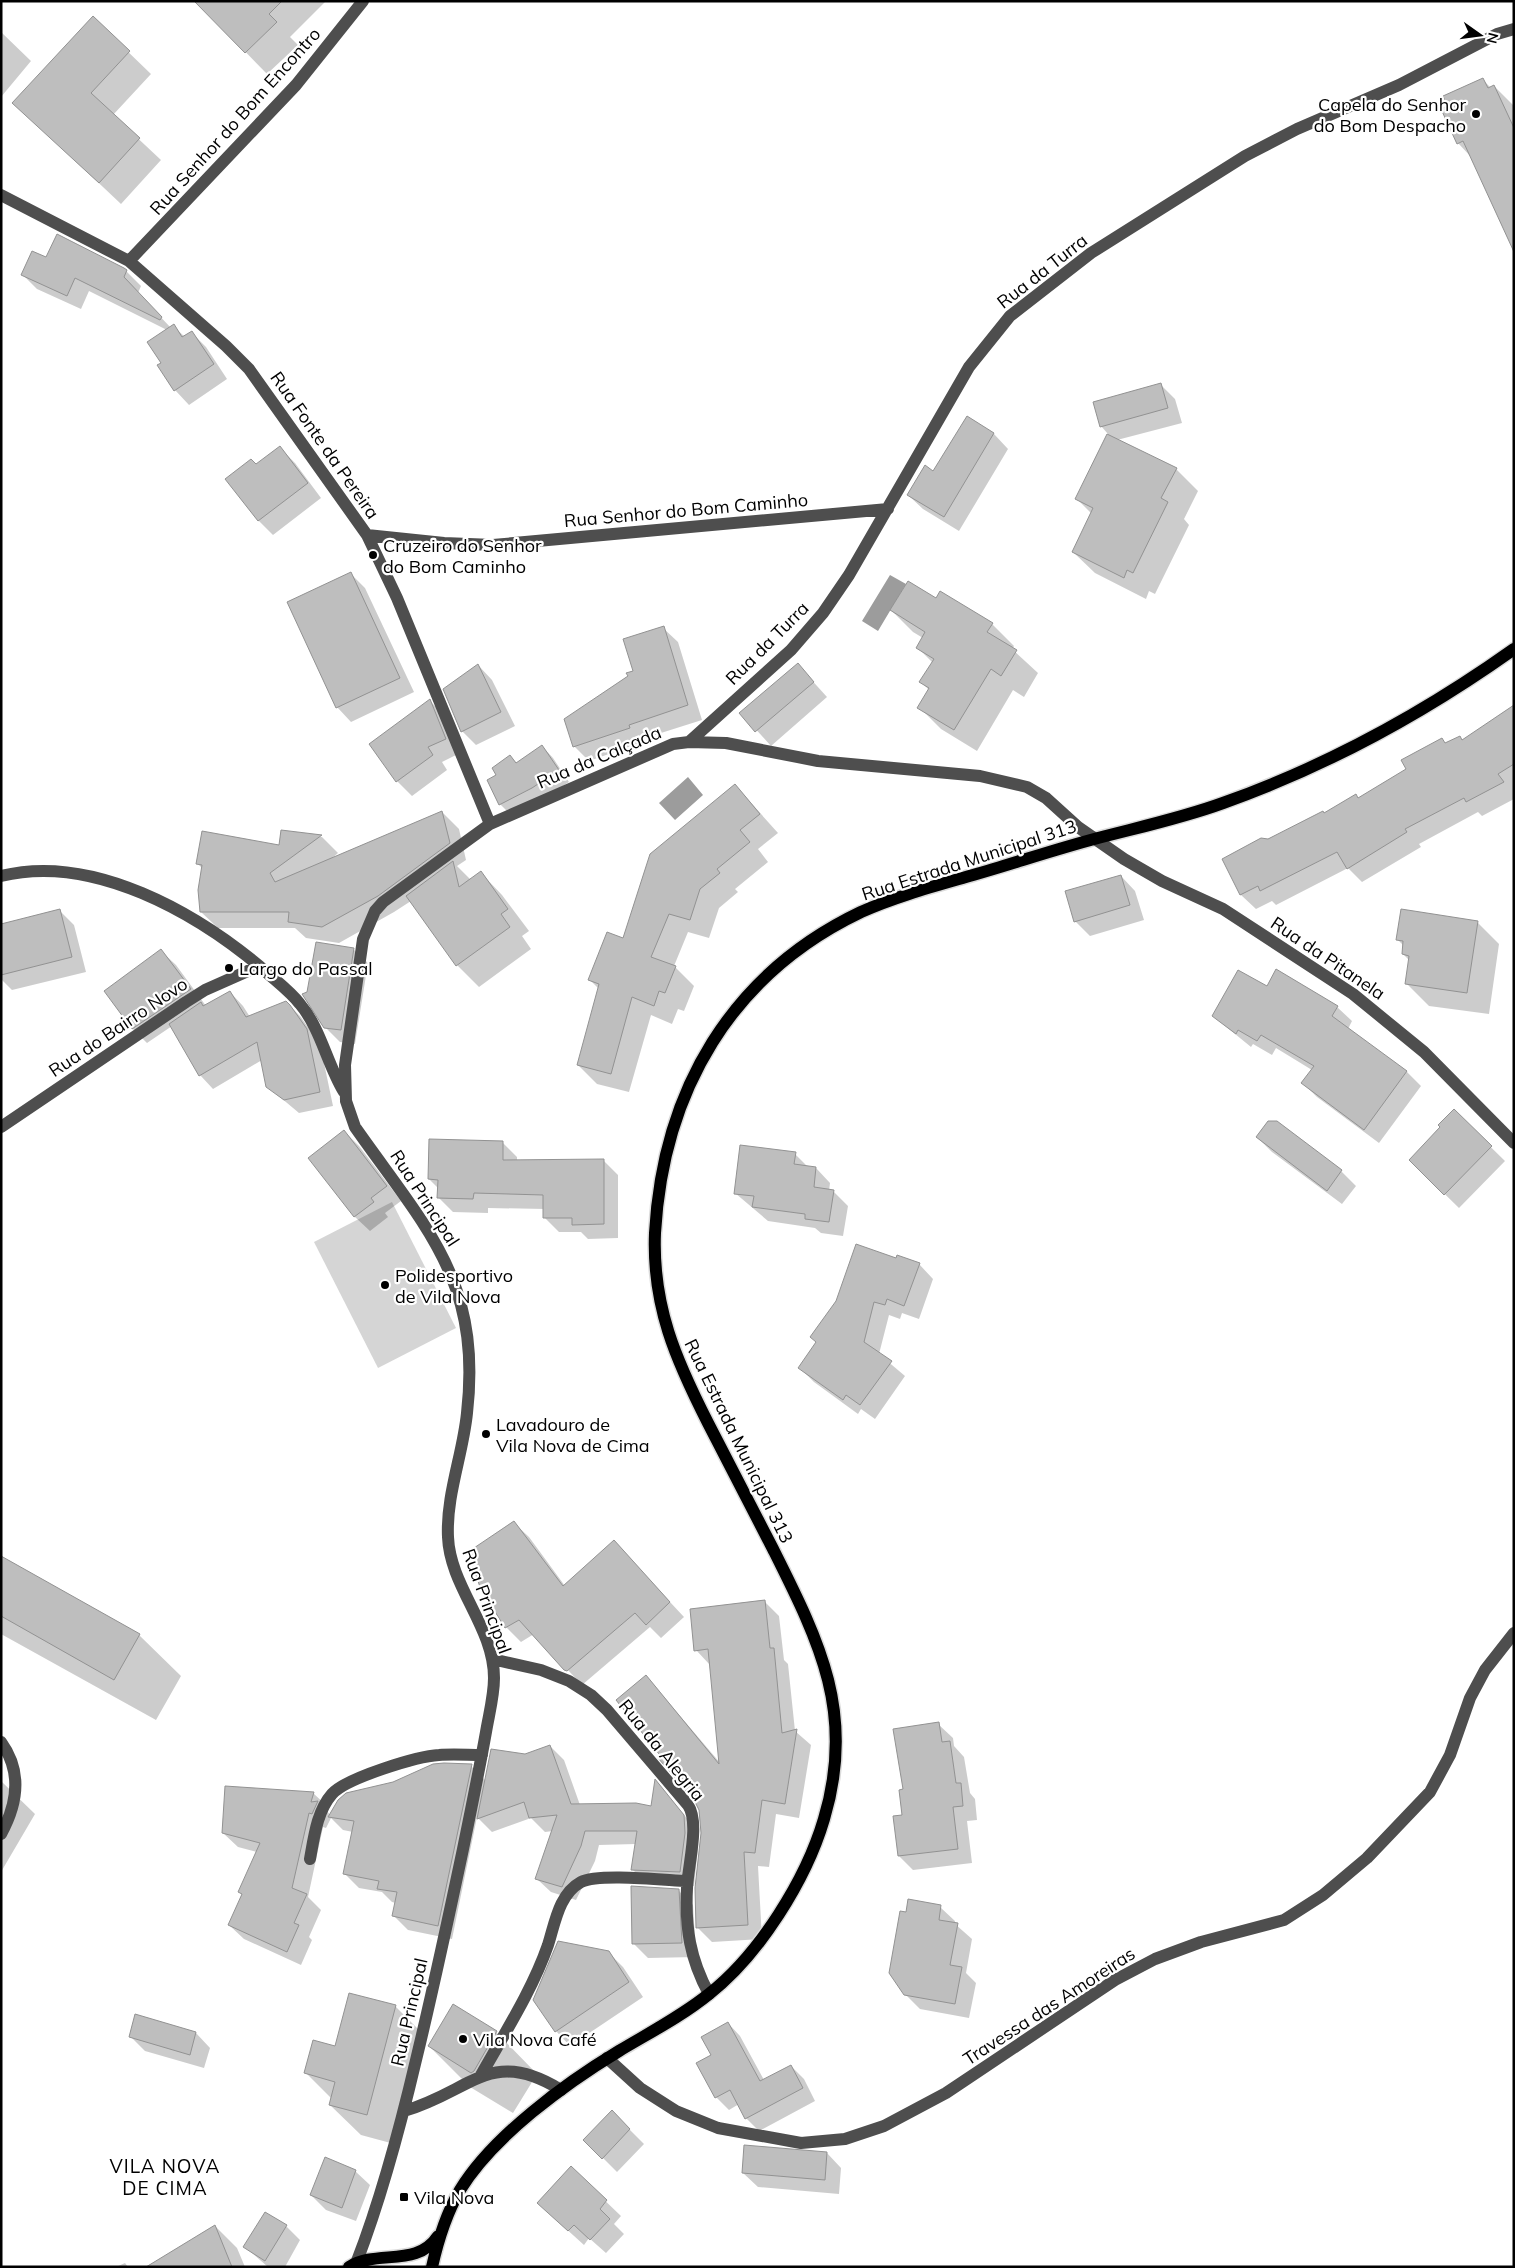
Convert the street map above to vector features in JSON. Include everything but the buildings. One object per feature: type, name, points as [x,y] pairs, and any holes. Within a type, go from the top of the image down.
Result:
[{"type":"main road","name":"Rua Estrada Municipal 313","points":[[432,2267],[441,2232],[461,2190],[480,2163],[515,2128],[561,2090],[607,2058],[709,1994],[732,1973],[782,1912],[814,1850],[825,1818],[833,1781],[835,1740],[834,1704],[824,1658],[805,1613],[684,1376],[666,1331],[658,1292],[655,1245],[657,1211],[669,1139],[685,1090],[708,1048],[747,995],[780,966],[833,928],[861,913],[901,896],[1094,839],[1174,820],[1225,803],[1352,748],[1442,699],[1514,649]]},
{"type":"main road","points":[[387,2259],[408,2256],[424,2251],[441,2232]]},
{"type":"main road","points":[[353,2264],[372,2257],[387,2259],[407,2267]]},
{"type":"street","name":"Rua Senhor do Bom Encontro","points":[[129,261],[296,85],[363,1]]},
{"type":"street","name":"Rua da Turra","points":[[689,742],[808,632],[840,588],[888,509],[968,367],[1010,316],[1035,294],[1099,248],[1245,156],[1297,129],[1399,85],[1497,34],[1514,29]]},
{"type":"street","name":"Rua Fonte da Pereira","points":[[1,195],[129,261],[226,346],[249,369],[367,535],[397,598],[490,824]]},
{"type":"street","name":"Rua Senhor do Bom Caminho","points":[[367,535],[444,543],[493,545],[888,509]]},
{"type":"street","name":"Rua da Calçada","points":[[344,1092],[345,1065],[360,955],[368,924],[375,911],[383,902],[490,824],[657,750],[689,742],[739,745],[844,764],[1006,780],[1036,792],[1094,839]]},
{"type":"street","name":"Rua da Pitanela","points":[[1094,839],[1150,874],[1223,909],[1353,994],[1424,1052],[1514,1143]]},
{"type":"street","points":[[1,876],[28,871],[51,870],[80,874],[137,892],[192,918],[231,944],[259,966],[288,991],[305,1010],[330,1067],[344,1092]]},
{"type":"street","name":"Rua do Bairro Novo","points":[[1,1126],[192,998],[259,966]]},
{"type":"street","name":"Rua Principal","points":[[344,1092],[348,1110],[355,1127],[428,1228],[442,1252],[462,1305],[468,1331],[469,1388],[467,1414],[450,1504],[448,1540],[452,1562],[492,1660],[494,1678],[482,1755],[446,1931],[404,2112],[375,2216],[353,2264]]},
{"type":"street","name":"Travessa das Amoreiras","points":[[607,2058],[640,2088],[676,2111],[718,2128],[801,2143],[844,2139],[884,2126],[946,2094],[1094,1994],[1154,1959],[1201,1942],[1284,1920],[1323,1895],[1367,1858],[1430,1792],[1450,1755],[1470,1698],[1485,1670],[1514,1633]]},
{"type":"street","name":"Rua da Alegria","points":[[492,1660],[525,1665],[566,1680],[591,1695],[608,1710],[691,1810],[694,1822],[687,1881],[690,1950],[696,1968],[709,1994]]},
{"type":"street","points":[[1,1742],[12,1761],[16,1785],[12,1810],[1,1834]]},
{"type":"street","points":[[310,1858],[316,1826],[324,1807],[332,1793],[341,1787],[374,1773],[424,1757],[482,1755]]},
{"type":"street","points":[[480,2077],[534,1980],[560,1906],[574,1887],[582,1881],[602,1878],[687,1881]]},
{"type":"street","points":[[404,2112],[429,2104],[492,2072],[515,2070],[536,2076],[561,2090]]},
{"type":"shaded area","points":[[890,575],[906,584],[878,631],[862,621]]},
{"type":"shaded area","points":[[688,777],[703,795],[675,820],[659,803]]},
{"type":"shaded area","name":"Polidesportivo de Vila Nova","points":[[392,1202],[456,1328],[378,1368],[314,1242]]},
{"type":"place","name":"Capela do Senhor do Bom Despacho","points":[[1476,114]]},
{"type":"place","name":"Cruzeiro do Senhor do Bom Caminho","points":[[373,555]]},
{"type":"place","name":"Largo do Passal","points":[[229,968]]},
{"type":"place","name":"Polidesportivo de Vila Nova","points":[[385,1285]]},
{"type":"place","name":"Lavadouro de Vila Nova de Cima","points":[[486,1434]]},
{"type":"place","name":"Vila Nova Café","points":[[463,2039]]},
{"type":"place","name":"Vila Nova","points":[[404,2197]]},
{"type":"district","name":"VILA NOVA DE CIMA","points":[[165,2177]]}]
